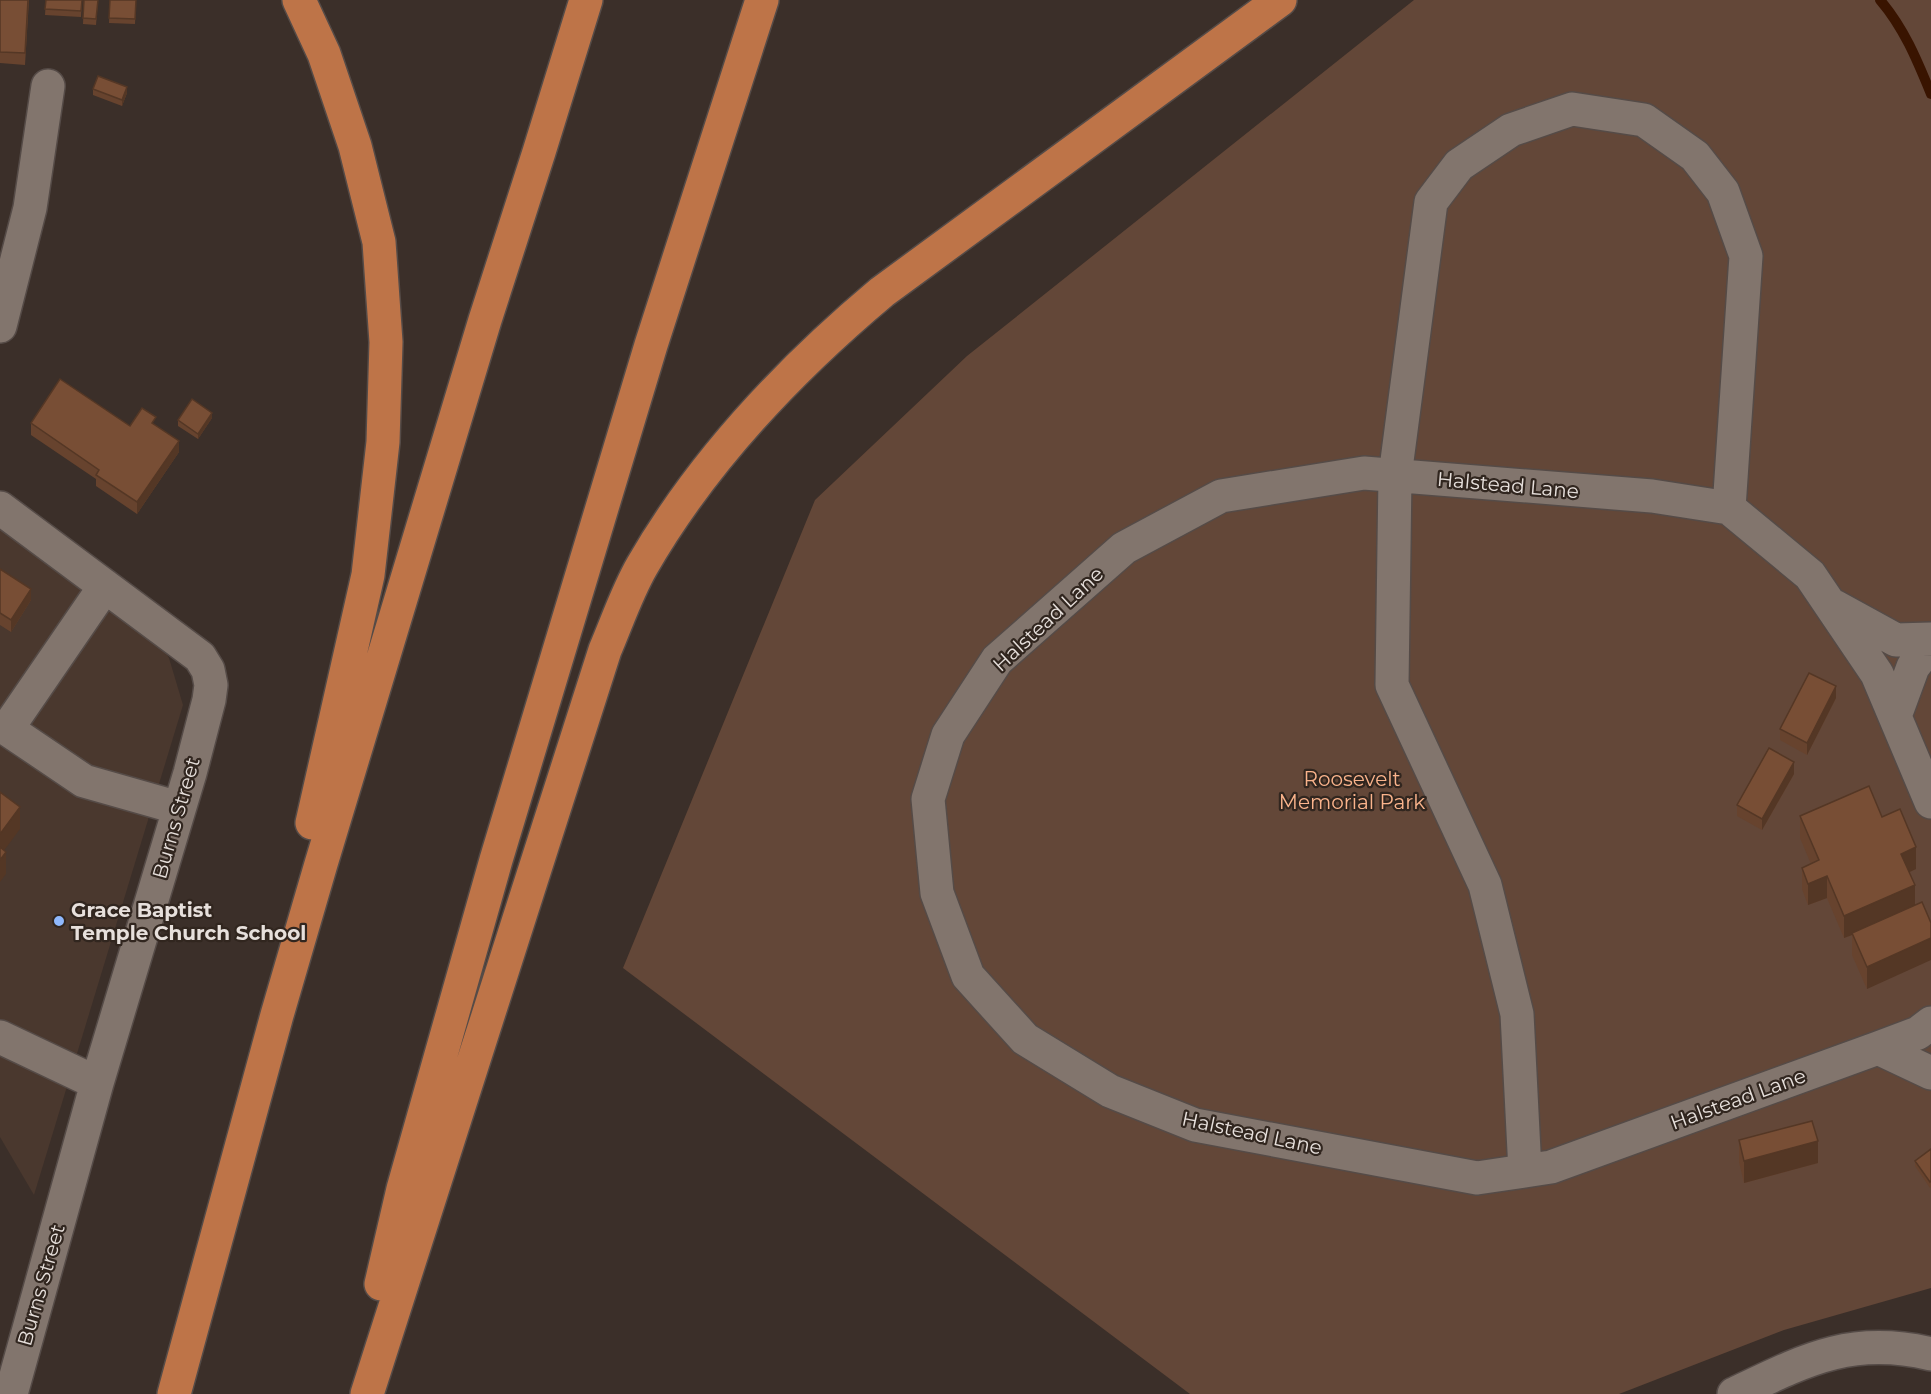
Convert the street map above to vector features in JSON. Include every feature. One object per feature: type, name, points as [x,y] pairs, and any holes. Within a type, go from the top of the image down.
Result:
[{"type":"highway","points":[[236,1163],[369,575],[383,442],[386,342],[379,242],[355,146],[324,54],[299,0]]},
{"type":"highway","points":[[174,1394],[280,1004],[447,444],[586,0]]},
{"type":"highway","points":[[358,1394],[375,1302],[386,1266],[403,1189],[496,860],[651,345],[762,0]]},
{"type":"highway","points":[[366,1394],[605,650],[642,567],[689,494],[725,447],[783,382],[837,330],[882,292],[1280,0]]},
{"type":"street","points":[[0,326],[30,208],[48,86]]},
{"type":"street","points":[[1525,1171],[1516,1014],[1485,885],[1392,685],[1395,476],[1431,202],[1459,165],[1511,130],[1572,109],[1644,120],[1695,156],[1723,192],[1746,256],[1729,508],[1810,575],[1830,604],[1877,674],[1931,802]]},
{"type":"street","name":"Halstead Lane","points":[[1729,508],[1652,496],[1364,473],[1221,496],[1124,548],[997,660],[948,735],[928,799],[937,893],[968,976],[1025,1039],[1110,1091],[1195,1125],[1477,1178],[1551,1167],[1918,1033],[1931,1023]]},
{"type":"street","name":"Burns Street","points":[[0,508],[200,657],[208,670],[211,685],[209,700],[179,808],[97,1083],[11,1394]]},
{"type":"street","points":[[105,586],[7,729],[84,781],[179,808]]},
{"type":"street","points":[[1830,604],[1896,640],[1931,639]]},
{"type":"street","points":[[1895,716],[1913,667],[1931,644]]},
{"type":"street","points":[[0,1037],[97,1083]]},
{"type":"street","points":[[1878,1048],[1931,1073]]},
{"type":"street","points":[[1734,1394],[1793,1366],[1826,1354],[1861,1347],[1904,1348],[1931,1354]]},
{"type":"shaded area","name":"Grace Baptist Temple Church School","points":[[0,527],[157,638],[169,658],[183,705],[34,1195],[0,1137]]},
{"type":"green space","name":"Roosevelt Memorial Park","points":[[1414,0],[1931,0],[1931,1288],[1784,1330],[1619,1394],[1190,1394],[623,968],[815,500],[967,356]]},
{"type":"building","points":[[0,0],[28,0],[25,53],[0,52]]},
{"type":"building","points":[[46,0],[82,0],[81,11],[45,9]]},
{"type":"building","points":[[84,0],[98,0],[96,19],[83,18]]},
{"type":"building","points":[[110,0],[136,0],[135,19],[109,18]]},
{"type":"building","points":[[98,76],[127,87],[122,100],[93,89]]},
{"type":"building","points":[[60,379],[130,426],[142,408],[156,417],[152,423],[179,441],[137,502],[96,475],[99,470],[31,423]]},
{"type":"building","points":[[192,399],[212,413],[198,434],[178,420]]},
{"type":"building","points":[[0,569],[31,589],[11,620],[0,613]]},
{"type":"building","points":[[1809,673],[1836,686],[1807,743],[1780,729]]},
{"type":"building","points":[[1769,748],[1794,762],[1762,819],[1737,805]]},
{"type":"building","points":[[1869,786],[1882,817],[1900,809],[1916,847],[1901,854],[1915,885],[1844,916],[1827,876],[1808,884],[1802,868],[1819,860],[1800,816]]},
{"type":"building","points":[[0,792],[20,807],[0,834]]},
{"type":"building","points":[[0,847],[6,852],[0,860]]},
{"type":"building","points":[[1922,902],[1931,923],[1931,938],[1867,967],[1852,933]]},
{"type":"building","points":[[1812,1121],[1818,1141],[1744,1161],[1739,1140]]},
{"type":"building","points":[[1931,1149],[1931,1181],[1930,1182],[1915,1161]]},
{"type":"waterway","points":[[1880,0],[1903,33],[1931,94]]},
{"type":"place","name":"Grace Baptist Temple Church School","points":[[59,921]]}]
